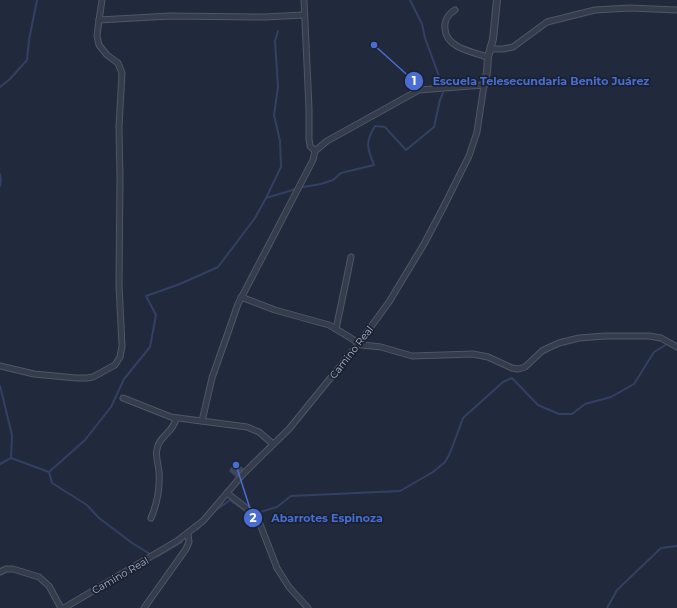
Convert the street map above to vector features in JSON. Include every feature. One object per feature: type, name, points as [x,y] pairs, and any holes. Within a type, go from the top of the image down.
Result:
[{"type":"street","points":[[0,366],[34,374],[86,378],[93,377],[115,365],[120,357],[122,346],[119,285],[119,127],[122,73],[118,63],[107,55],[99,45],[97,36],[102,0]]},
{"type":"street","points":[[304,0],[309,139],[310,146],[315,151]]},
{"type":"street","name":"Camino Real","points":[[64,608],[188,534],[203,521],[258,458],[289,429],[359,343],[389,302],[408,273],[444,206],[462,171],[477,132],[488,57],[491,49],[497,0]]},
{"type":"street","points":[[491,49],[513,47],[547,22],[595,10],[630,8],[677,10]]},
{"type":"street","points":[[454,10],[447,18],[445,25],[448,40],[458,47],[488,57]]},
{"type":"street","points":[[99,20],[170,16],[265,17],[304,15]]},
{"type":"street","points":[[202,421],[212,378],[241,297],[313,160],[315,151],[326,141],[419,90],[484,85]]},
{"type":"street","points":[[336,328],[351,257]]},
{"type":"street","points":[[241,297],[275,310],[336,328],[359,343],[367,346],[381,347],[412,356],[462,354],[482,355],[497,360],[512,368],[518,369],[525,367],[542,351],[559,343],[579,338],[605,336],[649,336],[661,338],[677,347]]},
{"type":"street","points":[[123,398],[176,418],[247,427],[259,432],[273,444]]},
{"type":"street","points":[[151,518],[155,508],[159,483],[157,447],[160,441],[170,431],[176,418]]},
{"type":"street","points":[[227,493],[254,514],[258,519],[277,568],[289,587],[308,608]]},
{"type":"street","points":[[144,608],[186,549],[189,542],[188,534]]},
{"type":"street","points":[[0,572],[6,569],[13,569],[39,577],[49,586],[61,608]]},
{"type":"building","points":[[235,461],[244,469],[237,478],[229,471]]},
{"type":"waterway","points":[[0,87],[10,79],[27,60],[29,40],[37,0]]},
{"type":"waterway","points":[[410,0],[422,24],[425,38],[443,87]]},
{"type":"waterway","points":[[266,198],[281,167],[280,141],[274,115],[278,87],[275,41],[278,31]]},
{"type":"waterway","points":[[303,187],[321,184],[333,180],[341,173],[374,165],[370,154],[368,141],[375,126],[385,127],[406,150],[434,127],[443,93]]},
{"type":"waterway","points":[[0,174],[0,186]]},
{"type":"waterway","points":[[0,464],[11,458],[49,472],[85,440],[111,407],[124,379],[150,347],[156,315],[146,296],[180,284],[218,267],[255,218],[266,198],[296,189]]},
{"type":"waterway","points":[[257,513],[277,507],[291,496],[400,491],[433,472],[445,462],[450,453],[463,418],[503,382],[512,378],[538,405],[559,414],[572,414],[585,404],[611,397],[634,384],[654,352],[667,344]]},
{"type":"waterway","points":[[0,386],[12,435],[11,458]]},
{"type":"waterway","points":[[49,472],[52,483],[87,505],[99,518],[132,543],[150,554]]},
{"type":"waterway","points":[[212,513],[230,500],[247,512]]},
{"type":"waterway","points":[[198,529],[201,525]]},
{"type":"waterway","points":[[155,557],[182,542]]},
{"type":"waterway","points":[[607,608],[617,590],[661,548],[677,546]]},
{"type":"place","name":"Escuela Telesecundaria Benito Juárez","points":[[374,45]]},
{"type":"place","name":"Abarrotes Espinoza","points":[[236,465]]}]
